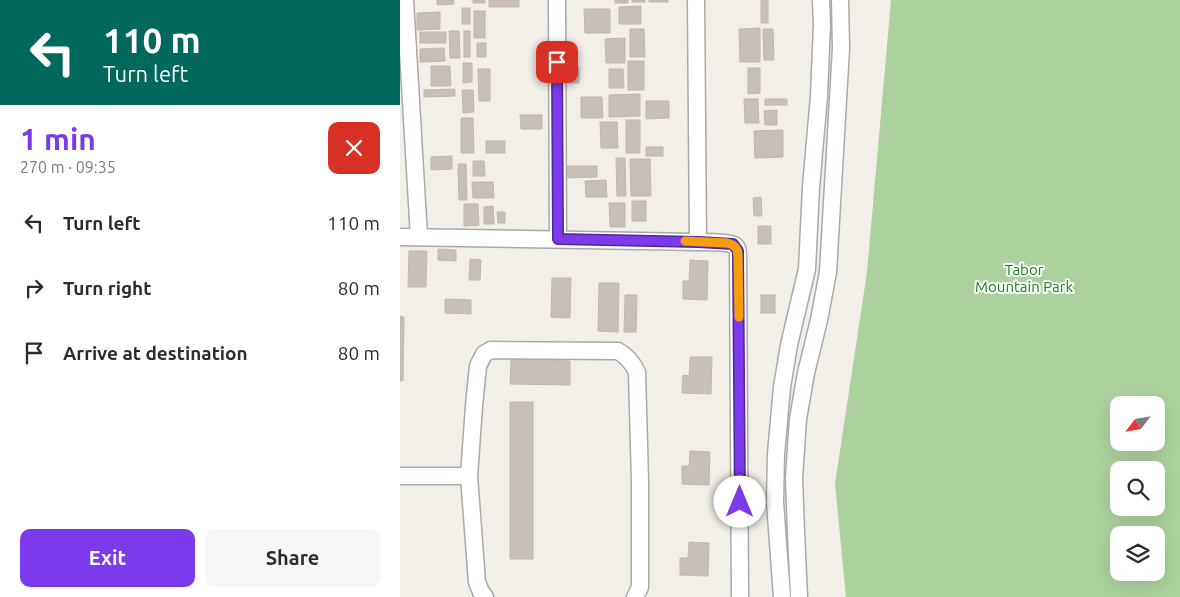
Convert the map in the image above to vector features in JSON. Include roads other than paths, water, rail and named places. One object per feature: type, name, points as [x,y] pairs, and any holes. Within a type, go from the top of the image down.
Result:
[{"type":"street","points":[[405,0],[419,238]]},
{"type":"street","points":[[557,0],[558,239]]},
{"type":"street","points":[[696,0],[698,242]]},
{"type":"street","points":[[782,597],[775,502],[776,454],[782,387],[789,345],[807,269],[819,96],[822,25],[821,0]]},
{"type":"street","points":[[800,597],[794,478],[798,419],[828,272],[841,48],[840,0]]},
{"type":"street","points":[[400,237],[733,244],[738,251],[740,597]]},
{"type":"street","points":[[485,597],[480,592],[477,582],[469,476],[478,366],[484,354],[491,350],[618,351],[626,355],[633,364],[637,372],[640,482],[640,587],[635,597]]},
{"type":"street","points":[[400,476],[469,476]]},
{"type":"park label","name":"Tabor Mountain Park","points":[[1024,278]]}]
